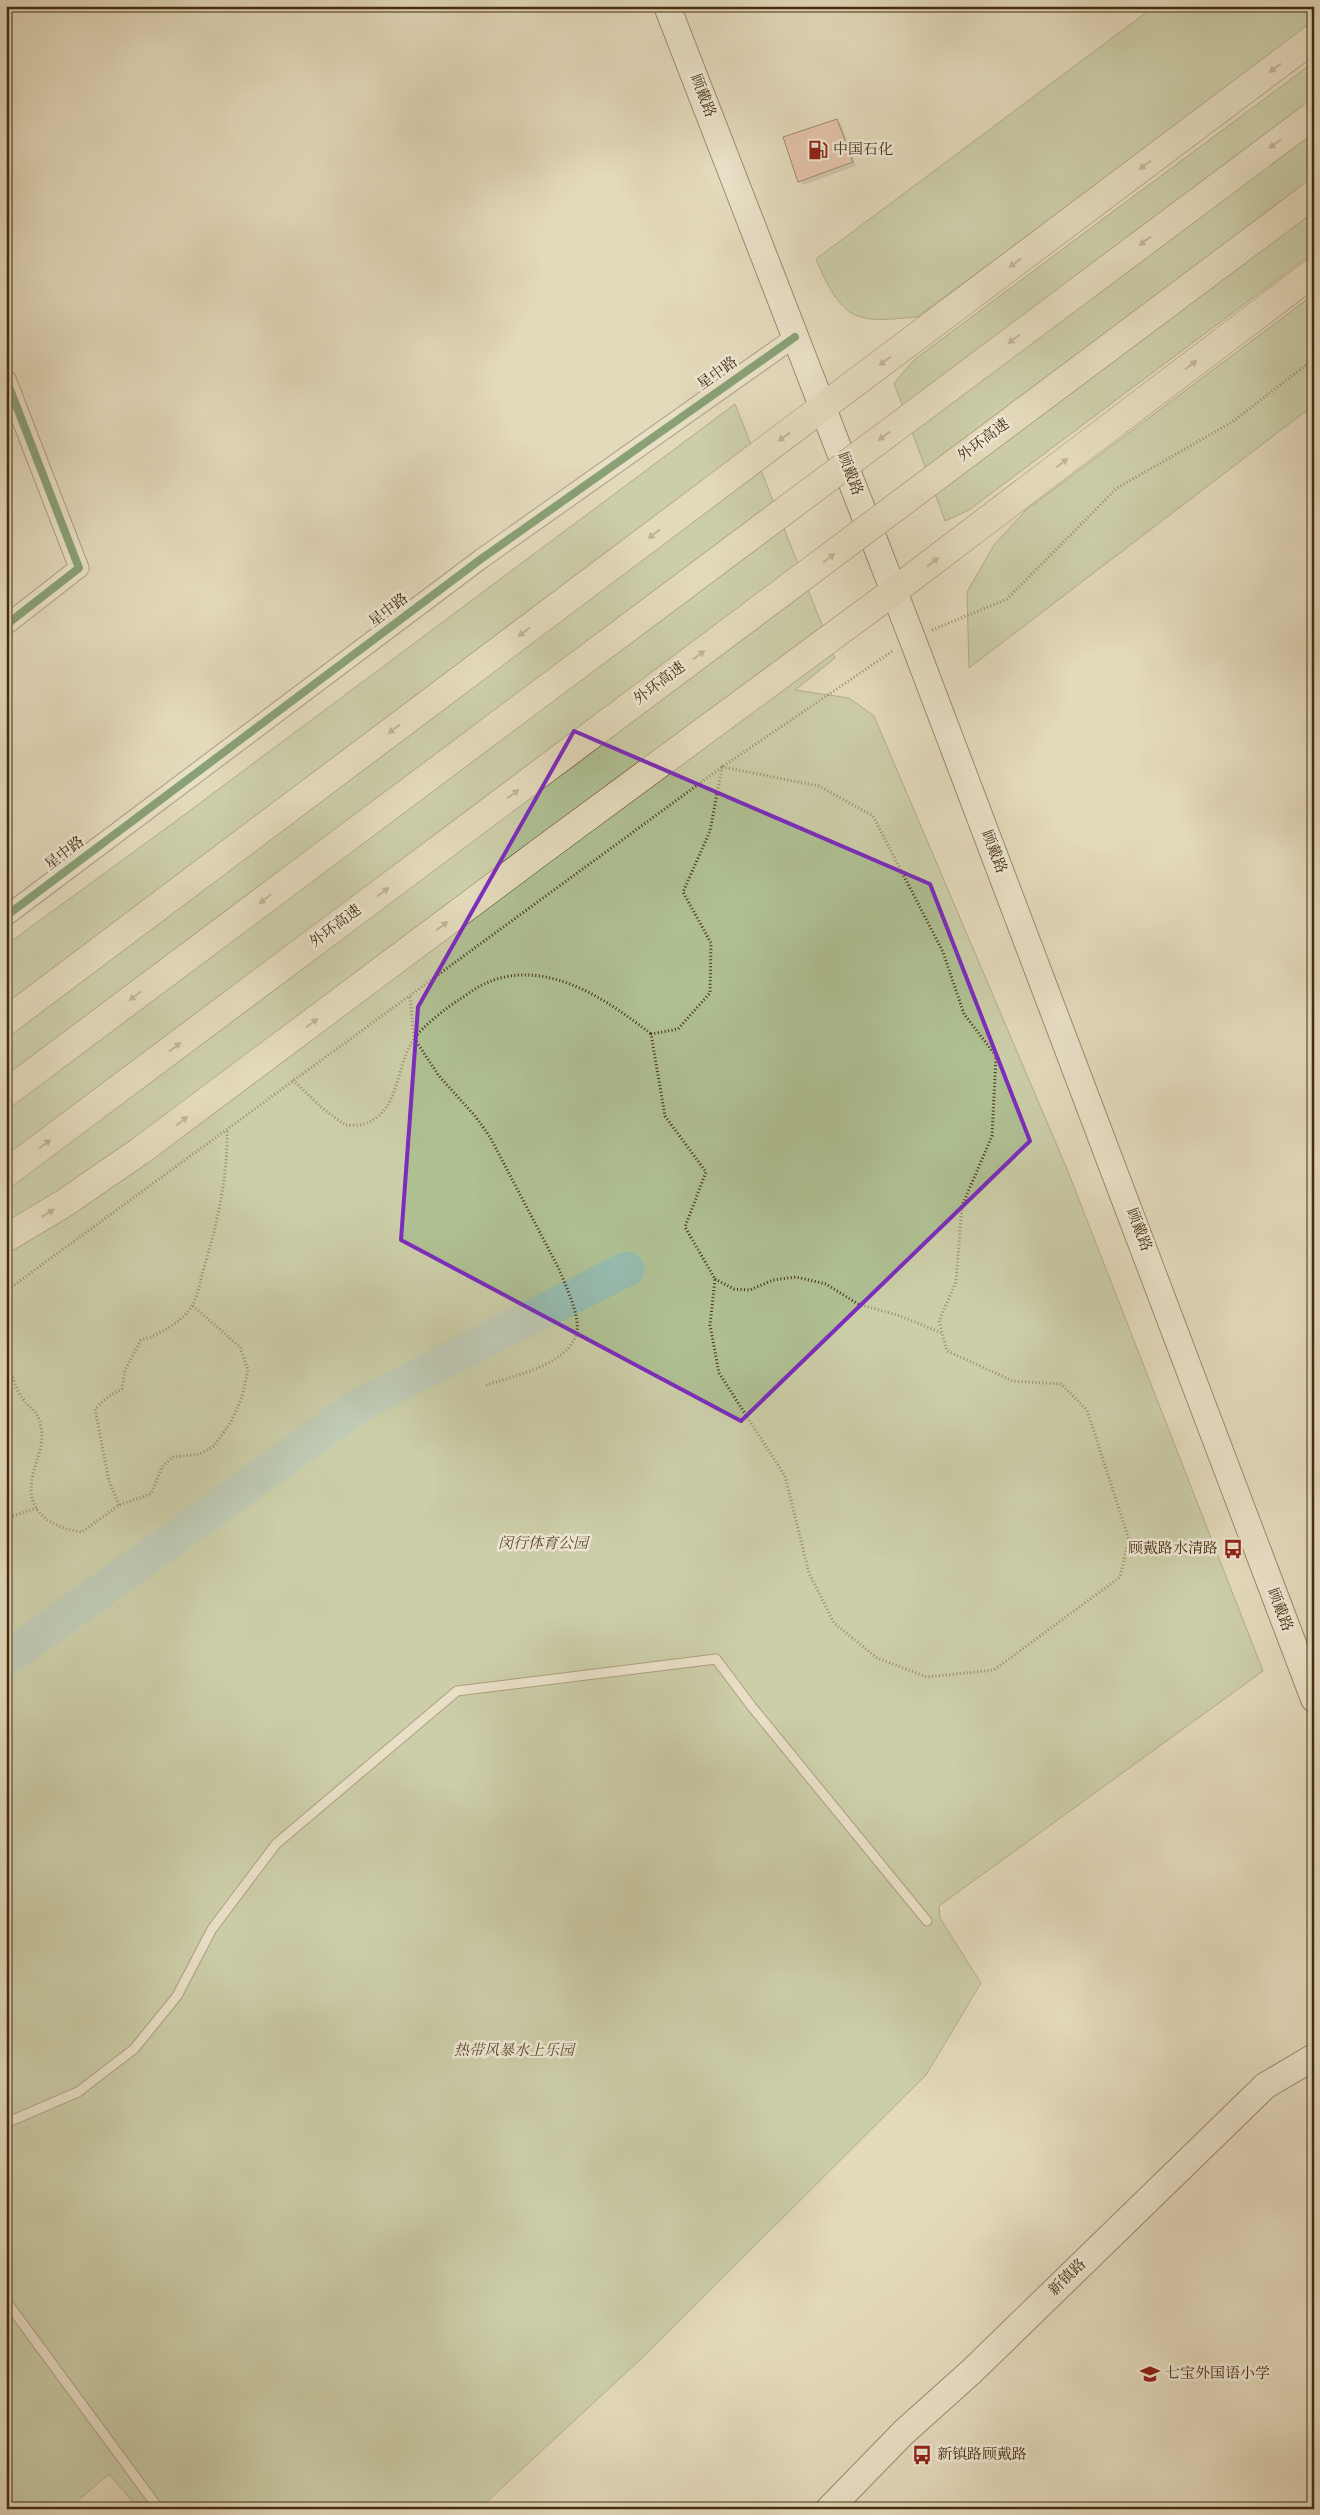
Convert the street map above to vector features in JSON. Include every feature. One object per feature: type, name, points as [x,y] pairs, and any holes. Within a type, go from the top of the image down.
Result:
[{"type":"highway","points":[[6,1022],[1314,38]]},
{"type":"highway","points":[[6,1093],[1314,115]]},
{"type":"highway","name":"外环高速","points":[[6,1173],[1314,194]]},
{"type":"highway","points":[[6,1238],[63,1204],[140,1152],[540,852],[894,591],[1314,272]]},
{"type":"main road","name":"顾戴路","points":[[668,6],[912,638],[1314,1700]]},
{"type":"main road","name":"新镇路","points":[[828,2509],[904,2432],[972,2371],[1265,2086],[1314,2057]]},
{"type":"street","name":"星中路","points":[[6,916],[481,560],[795,337]]},
{"type":"street","points":[[6,379],[79,568],[6,625]]},
{"type":"lane","points":[[6,2123],[78,2092],[134,2050],[177,1996],[212,1929],[276,1844],[456,1691],[716,1659],[752,1707],[927,1921]]},
{"type":"lane","points":[[6,2301],[159,2509]]},
{"type":"path","points":[[6,1290],[293,1080],[410,997],[722,767],[912,638],[1007,599],[1117,488],[1232,422],[1314,359]]},
{"type":"path","points":[[651,1034],[678,1029],[710,992],[711,942],[683,892],[710,831],[722,767]]},
{"type":"path","points":[[715,1279],[710,1325],[719,1373],[785,1476],[809,1573],[834,1623],[877,1658],[927,1677],[994,1670],[1120,1577],[1129,1540],[1087,1410],[1061,1384],[1013,1381],[947,1352],[942,1333],[940,1321],[956,1282],[962,1206],[992,1136],[996,1056],[964,1014],[943,952],[873,816],[819,786],[722,767]]},
{"type":"path","points":[[293,1080],[322,1108],[345,1125],[364,1124],[379,1115],[394,1094],[403,1061],[414,1038],[451,1005],[483,984],[516,975],[549,976],[576,987],[620,1010],[651,1034],[665,1116],[706,1172],[685,1227],[715,1279],[734,1289],[750,1290],[773,1280],[796,1277],[826,1284],[858,1304],[900,1316],[942,1333]]},
{"type":"path","points":[[410,997],[414,1038],[440,1076],[475,1116],[490,1137],[559,1269],[569,1291],[577,1323],[574,1340],[560,1357],[537,1369],[486,1385]]},
{"type":"path","points":[[119,1505],[109,1481],[95,1409],[109,1396],[122,1389],[125,1370],[141,1340],[161,1334],[192,1305],[211,1247],[222,1192],[228,1156],[227,1128]]},
{"type":"path","points":[[6,1361],[22,1399],[37,1412],[41,1430],[40,1452],[32,1479],[32,1494],[36,1508],[44,1518],[61,1529],[82,1532],[119,1505],[151,1494],[162,1467],[173,1457],[200,1454],[214,1446],[231,1422],[242,1397],[248,1370],[240,1347],[192,1305]]},
{"type":"path","points":[[7,1518],[36,1508]]},
{"type":"highlighted area","points":[[574,731],[930,884],[1030,1141],[741,1421],[401,1240],[418,1007]]},
{"type":"green space","points":[[1155,6],[1314,6],[1314,25],[917,317],[870,319],[855,315],[842,305],[827,283],[816,259]]},
{"type":"green space","points":[[1314,62],[1314,252],[969,510],[945,521],[894,383],[915,359]]},
{"type":"green space","points":[[1314,294],[1314,405],[969,668],[967,592],[994,545],[1025,511]]},
{"type":"green space","name":"闵行体育公园","points":[[735,404],[835,658],[795,690],[849,698],[874,716],[1067,1169],[1263,1671],[939,1906],[940,1918],[981,1983],[926,2075],[643,2357],[479,2509],[139,2509],[109,2474],[68,2509],[6,2509],[6,945],[176,821]]},
{"type":"building","name":"中国石化","points":[[837,119],[853,162],[798,182],[783,137]]},
{"type":"waterway","points":[[6,1659],[361,1404],[627,1269]]},
{"type":"waterway","points":[[6,1636],[13,1654]]},
{"type":"cycle path","points":[[6,916],[481,559],[795,337]]},
{"type":"cycle path","points":[[6,379],[79,568],[6,625]]},
{"type":"place","name":"中国石化","points":[[818,150]]},
{"type":"place","name":"顾戴路水清路","points":[[1233,1549]]},
{"type":"place","name":"七宝外国语小学","points":[[1150,2374]]},
{"type":"place","name":"新镇路顾戴路","points":[[922,2455]]},
{"type":"park label","name":"热带风暴水上乐园","points":[[514,2051]]}]
